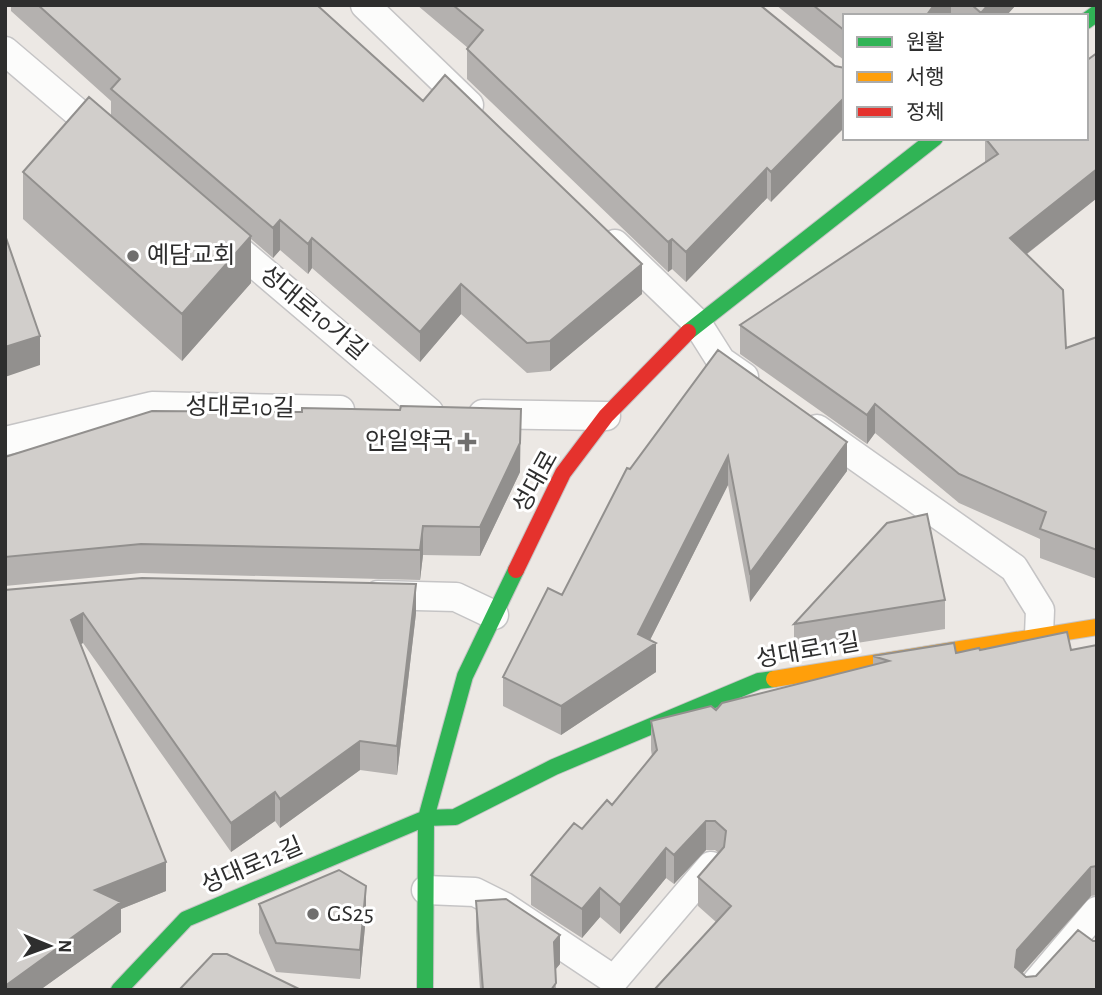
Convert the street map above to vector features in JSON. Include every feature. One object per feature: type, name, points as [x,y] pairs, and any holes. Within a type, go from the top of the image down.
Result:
[{"type":"street","name":"성대로","points":[[425,990],[426,818],[465,676],[563,473],[606,416],[697,323],[923,141]]},
{"type":"street","name":"성대로11길","points":[[426,818],[455,817],[554,767],[759,681],[1097,627]]},
{"type":"street","name":"성대로12길","points":[[119,990],[186,919],[426,818]]},
{"type":"lane","points":[[365,5],[486,121]]},
{"type":"lane","points":[[5,51],[122,150]]},
{"type":"lane","name":"성대로10가길","points":[[206,222],[429,412]]},
{"type":"lane","points":[[596,227],[697,323],[721,361],[766,393]]},
{"type":"lane","name":"성대로10길","points":[[5,441],[152,406],[606,416]]},
{"type":"lane","points":[[800,417],[1014,568],[1040,610],[1039,635]]},
{"type":"lane","points":[[347,594],[456,597],[494,615]]},
{"type":"lane","points":[[426,890],[475,892],[503,906],[614,980],[711,866]]},
{"type":"lane","points":[[1030,990],[1097,911]]},
{"type":"lane","points":[[1076,935],[1097,954]]},
{"type":"building","points":[[38,5],[317,5],[423,101],[445,75],[642,264],[550,341],[527,343],[461,284],[420,332],[312,238],[308,244],[280,220],[273,228],[111,89],[120,79]]},
{"type":"building","points":[[453,5],[760,5],[835,66],[843,68],[843,99],[771,172],[767,168],[686,252],[672,239],[668,242],[467,49],[483,30]]},
{"type":"building","points":[[813,5],[934,5],[927,14],[843,14],[843,29]]},
{"type":"building","points":[[972,5],[988,5],[981,13]]},
{"type":"building","points":[[1097,53],[1097,169],[1010,238],[1063,290],[1066,348],[1097,337],[1097,550],[1040,529],[1046,512],[959,474],[875,404],[867,415],[740,325],[998,154],[987,140],[1088,140],[1088,60]]},
{"type":"building","points":[[89,97],[251,236],[182,314],[23,172]]},
{"type":"building","points":[[5,235],[40,336],[5,347]]},
{"type":"building","points":[[718,350],[847,442],[750,573],[728,456],[638,634],[656,643],[561,706],[503,677],[548,588],[562,595],[627,468],[630,469]]},
{"type":"building","points":[[401,406],[521,409],[520,443],[480,527],[423,526],[420,550],[141,544],[5,557],[5,457],[152,411],[302,412],[302,408],[400,410]]},
{"type":"building","points":[[927,514],[945,600],[794,624],[887,523]]},
{"type":"building","points":[[142,578],[416,584],[397,746],[360,741],[280,799],[275,792],[231,823],[83,613],[71,620],[166,862],[95,890],[121,902],[5,986],[5,590]]},
{"type":"building","points":[[1067,632],[1071,650],[1097,645],[1097,866],[1091,867],[1017,950],[1015,967],[1026,977],[1036,976],[1078,930],[1097,941],[1097,990],[654,990],[731,906],[698,877],[724,847],[726,831],[715,821],[706,821],[674,855],[666,848],[620,905],[600,888],[582,909],[531,875],[574,823],[582,829],[607,800],[612,805],[657,750],[651,721],[711,706],[716,710],[722,703],[889,661],[873,656],[954,643],[956,653]]},
{"type":"building","points":[[339,870],[366,886],[360,950],[276,943],[259,904]]},
{"type":"building","points":[[506,899],[560,935],[554,942],[556,983],[551,990],[483,990],[476,901]]},
{"type":"building","points":[[213,954],[227,954],[301,990],[179,990]]},
{"type":"traffic: fast","points":[[1088,20],[1097,13]]},
{"type":"traffic: fast","points":[[688,332],[932,140]]},
{"type":"traffic: fast","points":[[425,990],[426,818],[465,676],[516,570]]},
{"type":"traffic: fast","points":[[119,990],[186,919],[426,818],[455,817],[554,767],[759,681],[774,679]]},
{"type":"traffic: slow","points":[[774,679],[1097,627]]},
{"type":"traffic: jam","points":[[516,570],[563,473],[606,416],[688,332]]},
{"type":"place","name":"예담교회","points":[[133,256]]},
{"type":"place","name":"안일약국","points":[[467,442]]},
{"type":"place","name":"GS25","points":[[313,914]]}]
